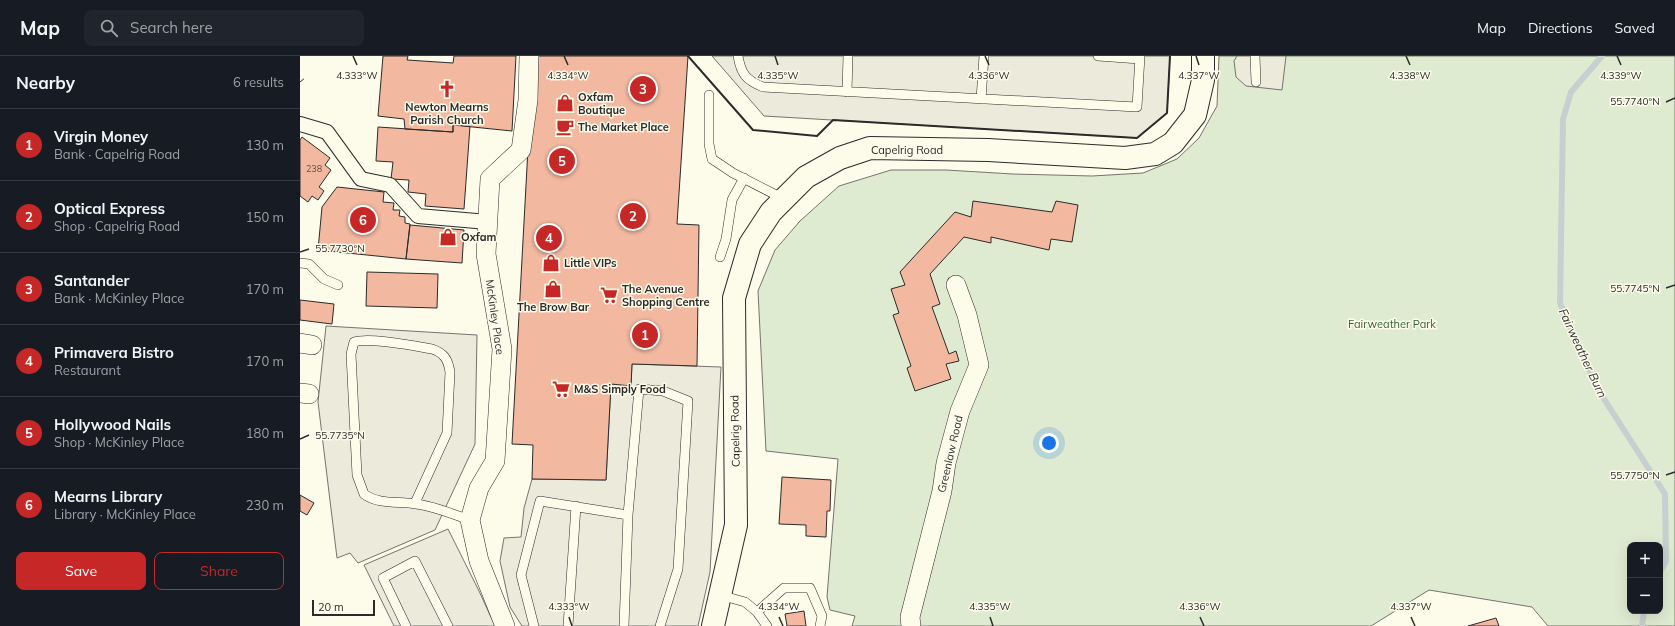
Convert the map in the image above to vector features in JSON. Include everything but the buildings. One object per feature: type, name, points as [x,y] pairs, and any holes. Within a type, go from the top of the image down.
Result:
[{"type":"street","name":"McKinley Place","points":[[470,520],[479,488],[495,461],[502,349],[486,254],[490,179],[521,150],[528,100],[529,56]]},
{"type":"street","name":"Capelrig Road","points":[[713,626],[736,525],[734,298],[750,244],[771,212],[806,177],[840,158],[870,148],[988,150],[1125,158],[1155,154],[1173,143],[1195,115],[1203,80],[1204,56]]},
{"type":"street","points":[[300,124],[327,132],[361,179],[390,185],[418,216],[488,222]]},
{"type":"street","name":"Greenlaw Road","points":[[911,626],[910,617],[942,491],[946,463],[960,411],[979,365],[967,315],[956,285]]},
{"type":"street","points":[[470,520],[478,561],[505,626]]},
{"type":"lane","points":[[738,56],[740,69],[751,82],[762,87],[1137,107],[1140,58],[1098,56]]},
{"type":"lane","points":[[847,92],[848,56]]},
{"type":"lane","points":[[981,99],[984,56]]},
{"type":"lane","points":[[1255,56],[1256,82]]},
{"type":"lane","points":[[709,95],[709,144],[712,159],[784,199]]},
{"type":"lane","points":[[720,257],[726,239],[732,200],[744,178]]},
{"type":"lane","points":[[300,263],[309,264],[324,278],[338,285]]},
{"type":"lane","points":[[415,504],[447,433],[450,372],[449,362],[440,352],[432,350],[359,340],[354,342],[351,354],[357,475],[364,494],[375,500],[433,507],[470,520]]},
{"type":"lane","points":[[624,626],[628,515],[639,389],[663,391],[688,401],[678,570],[660,626]]},
{"type":"lane","points":[[534,626],[521,575],[540,501],[628,515]]},
{"type":"lane","points":[[568,626],[576,506]]},
{"type":"lane","points":[[406,626],[383,578],[415,561],[448,626]]},
{"type":"lane","points":[[757,612],[784,588],[810,588],[822,616],[820,626]]},
{"type":"lane","points":[[720,594],[745,602],[757,612],[767,626]]},
{"type":"green space","name":"Fairweather Park","points":[[1219,56],[1675,56],[1675,626],[1548,626],[1532,607],[1429,590],[1371,626],[852,626],[855,616],[830,610],[827,597],[838,459],[766,451],[758,291],[775,250],[800,221],[839,186],[891,170],[946,170],[1013,174],[1092,176],[1143,173],[1177,159],[1199,138],[1217,106]]},
{"type":"shaded area","points":[[712,56],[1170,56],[1167,113],[1137,138],[764,116]]},
{"type":"shaded area","points":[[1237,56],[1286,56],[1282,90],[1246,86],[1236,77],[1234,61]]},
{"type":"shaded area","points":[[326,326],[477,335],[475,444],[435,530],[358,563],[350,553],[337,558],[318,402]]},
{"type":"shaded area","points":[[632,364],[721,367],[710,572],[698,626],[522,626],[510,607],[500,561],[504,538],[521,537],[524,508],[532,479],[606,480],[611,384],[631,386]]},
{"type":"shaded area","points":[[448,529],[495,626],[394,626],[364,565]]},
{"type":"waterway","name":"Fairweather Burn","points":[[1602,56],[1571,92],[1563,119],[1560,303],[1597,388],[1665,494],[1666,561],[1663,566]]},
{"type":"waterway","name":"Fairweather Burn","points":[[1642,626],[1644,614]]},
{"type":"fence","points":[[300,82],[305,78]]},
{"type":"wall","points":[[688,56],[753,130],[817,136],[833,120],[1137,138],[1167,113],[1170,56]]},
{"type":"place","name":"Newton Mearns Parish Church","points":[[447,89]]},
{"type":"place","name":"Santander","points":[[643,89]]},
{"type":"place","name":"Oxfam Boutique","points":[[565,103]]},
{"type":"place","name":"The Market Place","points":[[565,127]]},
{"type":"place","name":"Hollywood Nails","points":[[562,161]]},
{"type":"place","name":"Optical Express","points":[[633,216]]},
{"type":"place","name":"Mearns Library","points":[[363,220]]},
{"type":"place","name":"Oxfam","points":[[448,237]]},
{"type":"place","name":"Primavera Bistro","points":[[549,238]]},
{"type":"place","name":"Little VIPs","points":[[551,263]]},
{"type":"place","name":"The Brow Bar","points":[[553,289]]},
{"type":"place","name":"The Avenue Shopping Centre","points":[[609,295]]},
{"type":"place","name":"Virgin Money","points":[[645,335]]},
{"type":"place","name":"M&S Simply Food","points":[[561,389]]}]
